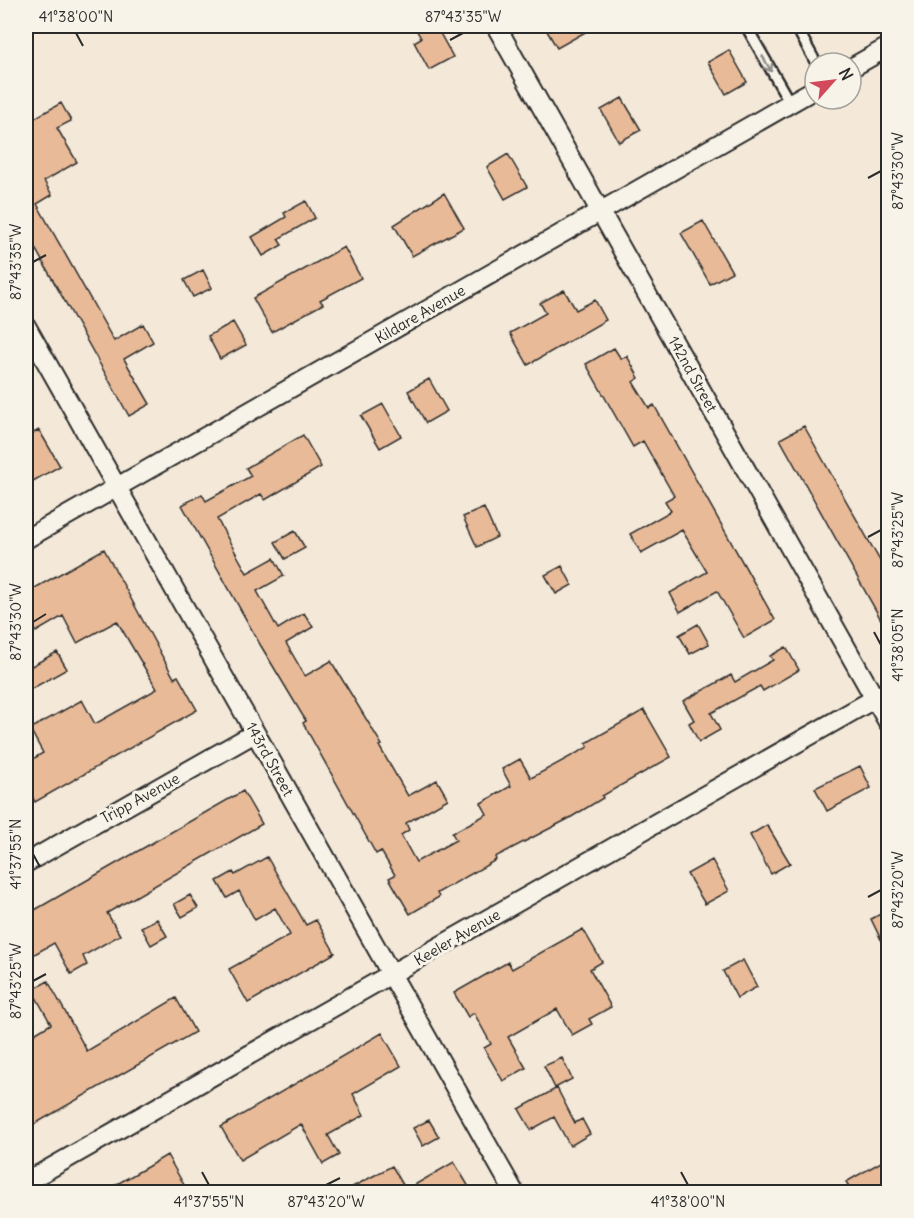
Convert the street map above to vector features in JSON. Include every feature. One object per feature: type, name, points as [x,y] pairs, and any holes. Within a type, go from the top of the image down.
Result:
[{"type":"street","name":"142nd Street","points":[[496,26],[882,695],[888,722]]},
{"type":"street","points":[[863,61],[888,47]]},
{"type":"street","name":"Kildare Avenue","points":[[26,539],[803,95]]},
{"type":"street","name":"143rd Street","points":[[26,326],[514,1192]]},
{"type":"street","name":"Keeler Avenue","points":[[26,1182],[882,695]]},
{"type":"street","name":"Tripp Avenue","points":[[26,862],[255,733]]},
{"type":"lane","points":[[746,26],[789,103]]},
{"type":"lane","points":[[796,27],[809,51]]},
{"type":"building","points":[[428,26],[436,26],[453,57],[429,70],[414,42],[421,38],[417,31]]},
{"type":"building","points":[[544,26],[596,26],[557,48]]},
{"type":"building","points":[[729,50],[747,82],[726,94],[708,62]]},
{"type":"building","points":[[622,98],[641,130],[619,142],[601,110]]},
{"type":"building","points":[[61,103],[71,121],[57,128],[77,162],[44,181],[52,195],[37,204],[114,341],[143,324],[153,342],[124,359],[150,404],[129,416],[26,232],[26,123]]},
{"type":"building","points":[[508,154],[527,187],[505,199],[487,167]]},
{"type":"building","points":[[444,193],[464,228],[412,256],[394,225]]},
{"type":"building","points":[[306,201],[315,218],[278,239],[282,245],[263,256],[252,237],[286,217],[284,213]]},
{"type":"building","points":[[703,221],[732,272],[710,284],[681,233]]},
{"type":"building","points":[[344,247],[361,278],[320,300],[323,304],[272,332],[253,298]]},
{"type":"building","points":[[203,270],[212,288],[193,297],[184,280]]},
{"type":"building","points":[[564,290],[576,310],[595,300],[606,320],[528,365],[510,333],[546,313],[540,303]]},
{"type":"building","points":[[233,322],[246,345],[220,359],[208,336]]},
{"type":"building","points":[[614,348],[621,359],[627,356],[639,378],[633,382],[649,408],[654,405],[775,620],[744,638],[717,591],[680,612],[670,593],[707,572],[682,530],[641,553],[630,534],[671,511],[665,501],[674,496],[643,441],[633,447],[586,364]]},
{"type":"building","points":[[429,379],[447,411],[426,423],[408,391]]},
{"type":"building","points":[[383,404],[401,436],[380,448],[361,416]]},
{"type":"building","points":[[804,426],[888,575],[888,632],[780,439]]},
{"type":"building","points":[[39,430],[60,466],[26,485],[26,437]]},
{"type":"building","points":[[303,435],[321,467],[265,500],[261,494],[217,519],[247,573],[274,558],[284,576],[257,591],[278,629],[304,613],[313,627],[286,643],[305,676],[331,661],[382,745],[379,746],[408,796],[437,780],[448,799],[406,823],[409,830],[401,835],[416,862],[456,840],[452,833],[487,814],[481,803],[511,786],[502,769],[520,759],[531,778],[588,747],[586,743],[644,710],[671,757],[602,796],[603,798],[568,819],[495,857],[496,860],[437,893],[439,897],[410,914],[389,878],[395,875],[381,851],[376,854],[303,723],[306,721],[182,505],[202,494],[206,501],[251,476],[246,468]]},
{"type":"building","points":[[484,508],[497,537],[477,547],[463,517]]},
{"type":"building","points":[[295,531],[305,548],[285,559],[275,542]]},
{"type":"building","points":[[104,549],[174,678],[178,676],[197,710],[35,802],[26,784],[26,763],[43,753],[30,729],[82,700],[95,724],[157,689],[117,621],[77,643],[63,616],[36,632],[26,613],[26,593]]},
{"type":"building","points":[[562,566],[572,585],[556,594],[545,575]]},
{"type":"building","points":[[698,624],[709,644],[690,654],[679,635]]},
{"type":"building","points":[[786,647],[799,670],[763,691],[760,686],[711,713],[720,730],[699,742],[689,723],[694,720],[683,701],[731,675],[735,682],[773,660],[770,656]]},
{"type":"building","points":[[57,652],[67,669],[26,692],[26,669]]},
{"type":"building","points":[[860,766],[871,788],[827,811],[815,788]]},
{"type":"building","points":[[243,791],[262,824],[107,913],[120,935],[83,956],[87,965],[71,974],[54,943],[26,959],[26,915]]},
{"type":"building","points":[[767,825],[790,863],[771,874],[750,835]]},
{"type":"building","points":[[267,857],[306,925],[316,920],[335,953],[248,1003],[229,969],[290,935],[275,908],[255,920],[239,891],[227,898],[217,881],[233,872],[235,875]]},
{"type":"building","points":[[712,860],[729,891],[705,904],[687,874]]},
{"type":"building","points":[[190,895],[198,908],[182,917],[174,904]]},
{"type":"building","points":[[888,910],[888,954],[871,919]]},
{"type":"building","points":[[157,919],[167,936],[151,945],[141,927]]},
{"type":"building","points":[[583,929],[602,962],[590,969],[611,1007],[589,1019],[592,1024],[572,1035],[557,1009],[508,1037],[526,1068],[503,1081],[484,1048],[491,1044],[474,1013],[468,1017],[454,993],[508,962],[512,969]]},
{"type":"building","points":[[743,960],[757,987],[737,998],[723,971]]},
{"type":"building","points":[[48,981],[87,1051],[176,998],[195,1032],[26,1129],[26,1039],[51,1024],[32,990]]},
{"type":"building","points":[[382,1033],[401,1066],[353,1094],[364,1115],[328,1135],[339,1155],[323,1164],[301,1124],[240,1160],[221,1127]]},
{"type":"building","points":[[562,1058],[572,1079],[555,1088],[544,1066]]},
{"type":"building","points":[[557,1088],[575,1123],[582,1119],[590,1134],[570,1146],[554,1117],[531,1130],[519,1109]]},
{"type":"building","points":[[429,1120],[439,1137],[423,1146],[413,1128]]},
{"type":"building","points":[[167,1155],[188,1192],[103,1192],[147,1167]]},
{"type":"building","points":[[888,1158],[888,1186],[876,1192],[853,1192],[846,1182]]},
{"type":"building","points":[[454,1162],[472,1192],[343,1192],[392,1166],[406,1190]]}]
